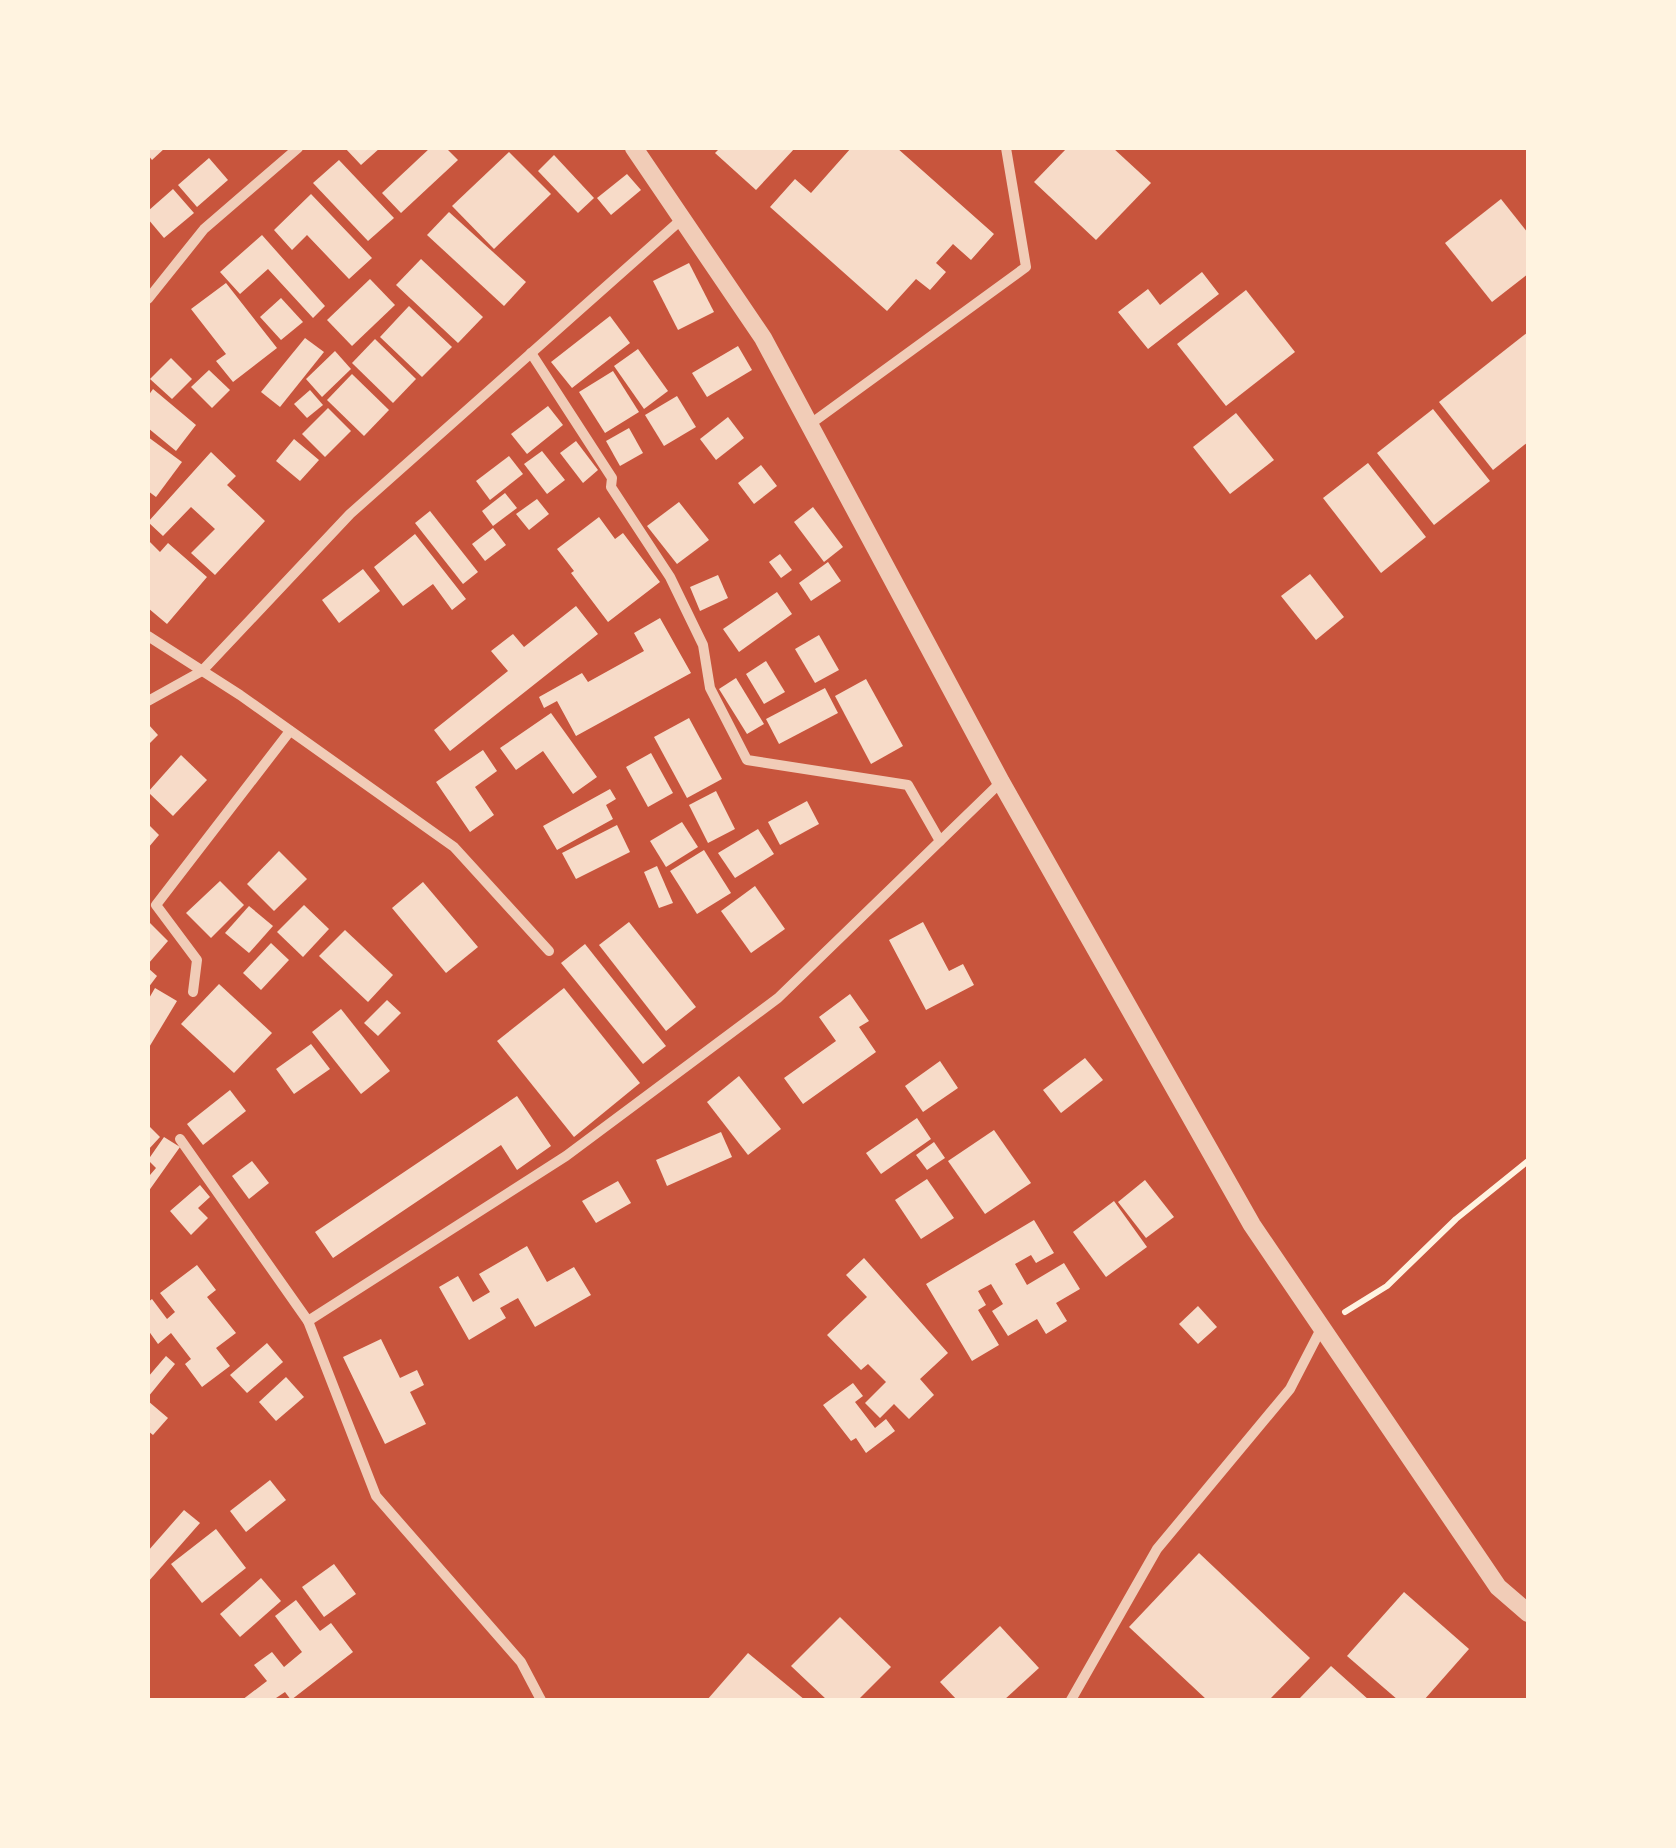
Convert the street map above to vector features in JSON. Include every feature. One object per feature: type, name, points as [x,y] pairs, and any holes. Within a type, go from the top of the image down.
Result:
[{"type":"street","points":[[148,299],[204,229],[298,148]]},
{"type":"street","points":[[634,148],[763,338],[1000,782],[1252,1224],[1498,1587],[1528,1612]]},
{"type":"street","points":[[809,425],[1026,268],[1006,148]]},
{"type":"street","points":[[148,702],[202,670],[350,514],[682,218]]},
{"type":"street","points":[[531,353],[670,577],[703,645],[710,688],[747,760],[908,785],[940,841]]},
{"type":"street","points":[[148,636],[454,846],[549,951]]},
{"type":"street","points":[[193,992],[196,960],[156,905],[290,730]]},
{"type":"street","points":[[308,1321],[566,1156],[763,1010],[1000,782]]},
{"type":"street","points":[[180,1139],[308,1321],[376,1496],[522,1662],[541,1700]]},
{"type":"street","points":[[1072,1700],[1157,1548],[1290,1389],[1322,1327]]},
{"type":"path","points":[[1322,1327],[1387,1286],[1456,1220],[1528,1161]]},
{"type":"building","points":[[148,148],[165,148],[152,160]]},
{"type":"building","points":[[345,148],[380,148],[361,165]]},
{"type":"building","points":[[430,148],[446,148],[458,160],[401,213],[382,193]]},
{"type":"building","points":[[720,148],[795,148],[756,190],[715,153]]},
{"type":"building","points":[[851,148],[897,148],[994,234],[971,260],[953,244],[936,263],[946,272],[930,290],[916,279],[887,311],[770,207],[795,179],[811,193]]},
{"type":"building","points":[[1067,148],[1113,148],[1151,183],[1096,240],[1034,182]]},
{"type":"building","points":[[509,152],[551,194],[494,249],[452,206]]},
{"type":"building","points":[[554,155],[594,198],[578,213],[538,171]]},
{"type":"building","points":[[209,158],[228,180],[197,207],[178,185]]},
{"type":"building","points":[[339,160],[394,218],[368,241],[313,183]]},
{"type":"building","points":[[627,174],[641,190],[611,215],[597,198]]},
{"type":"building","points":[[173,189],[194,213],[164,238],[148,219],[148,211]]},
{"type":"building","points":[[311,194],[372,258],[349,279],[307,235],[292,250],[274,230]]},
{"type":"building","points":[[1501,199],[1528,233],[1528,274],[1492,302],[1445,243]]},
{"type":"building","points":[[449,212],[526,282],[504,306],[427,235]]},
{"type":"building","points":[[262,235],[325,306],[313,318],[268,269],[240,294],[220,272]]},
{"type":"building","points":[[421,259],[483,317],[458,343],[396,285]]},
{"type":"building","points":[[689,263],[714,312],[678,330],[653,281]]},
{"type":"building","points":[[1202,272],[1219,294],[1148,349],[1118,312],[1148,289],[1160,305]]},
{"type":"building","points":[[370,279],[395,305],[352,346],[327,320]]},
{"type":"building","points":[[226,283],[277,348],[233,382],[216,361],[226,354],[191,309]]},
{"type":"building","points":[[1246,290],[1295,352],[1226,406],[1177,344]]},
{"type":"building","points":[[281,298],[303,322],[281,340],[260,317]]},
{"type":"building","points":[[409,306],[452,347],[422,377],[380,337]]},
{"type":"building","points":[[610,316],[630,343],[572,388],[551,362]]},
{"type":"building","points":[[1528,332],[1528,442],[1493,470],[1439,402]]},
{"type":"building","points":[[305,338],[324,352],[280,407],[261,392]]},
{"type":"building","points":[[375,339],[416,379],[393,403],[352,363]]},
{"type":"building","points":[[738,346],[752,370],[707,397],[692,373]]},
{"type":"building","points":[[638,349],[668,391],[644,409],[614,366]]},
{"type":"building","points":[[335,351],[351,369],[322,397],[306,379]]},
{"type":"building","points":[[171,358],[192,379],[172,399],[150,379]]},
{"type":"building","points":[[209,370],[230,390],[212,408],[191,387]]},
{"type":"building","points":[[613,371],[639,412],[605,433],[579,392]]},
{"type":"building","points":[[352,374],[389,410],[364,436],[327,400]]},
{"type":"building","points":[[153,389],[196,425],[176,451],[148,428],[148,396]]},
{"type":"building","points":[[310,390],[323,405],[307,418],[294,404]]},
{"type":"building","points":[[677,396],[696,427],[664,446],[645,415]]},
{"type":"building","points":[[548,406],[563,425],[527,454],[511,434]]},
{"type":"building","points":[[328,408],[351,431],[325,457],[302,434]]},
{"type":"building","points":[[1433,409],[1490,481],[1434,525],[1377,453]]},
{"type":"building","points":[[1236,413],[1274,460],[1230,494],[1193,447]]},
{"type":"building","points":[[728,417],[744,438],[716,460],[700,439]]},
{"type":"building","points":[[629,428],[643,453],[620,466],[606,441]]},
{"type":"building","points":[[148,437],[182,462],[156,497],[148,491]]},
{"type":"building","points":[[294,439],[319,460],[300,481],[276,461]]},
{"type":"building","points":[[576,441],[598,470],[583,483],[560,453]]},
{"type":"building","points":[[542,451],[565,480],[547,494],[524,464]]},
{"type":"building","points":[[211,452],[236,476],[227,485],[265,521],[215,575],[191,553],[215,529],[191,507],[163,536],[148,522]]},
{"type":"building","points":[[509,456],[523,474],[490,500],[476,481]]},
{"type":"building","points":[[1368,463],[1426,537],[1381,573],[1323,498]]},
{"type":"building","points":[[761,465],[777,486],[754,504],[738,483]]},
{"type":"building","points":[[505,493],[517,508],[493,526],[482,511]]},
{"type":"building","points":[[537,499],[549,514],[529,530],[516,514]]},
{"type":"building","points":[[679,502],[709,540],[677,564],[647,526]]},
{"type":"building","points":[[813,507],[843,547],[824,562],[794,522]]},
{"type":"building","points":[[430,511],[478,572],[463,584],[415,523]]},
{"type":"building","points":[[599,517],[615,539],[623,533],[660,582],[608,622],[557,549]]},
{"type":"building","points":[[493,528],[506,545],[485,561],[472,544]]},
{"type":"building","points":[[415,534],[466,599],[452,610],[433,584],[403,606],[374,567]]},
{"type":"building","points":[[148,540],[160,552],[168,543],[207,577],[167,624],[148,608]]},
{"type":"building","points":[[780,554],[792,570],[781,578],[769,562]]},
{"type":"building","points":[[828,562],[841,581],[811,601],[799,583]]},
{"type":"building","points":[[363,569],[380,591],[339,623],[322,600]]},
{"type":"building","points":[[1310,574],[1344,617],[1316,640],[1281,596]]},
{"type":"building","points":[[718,575],[728,598],[700,611],[690,587]]},
{"type":"building","points":[[777,592],[792,614],[739,652],[723,629]]},
{"type":"building","points":[[576,606],[598,634],[450,751],[434,730],[508,671],[491,651],[513,634],[524,647]]},
{"type":"building","points":[[660,618],[691,673],[576,736],[557,701],[544,708],[539,697],[582,673],[588,682],[644,651],[634,633]]},
{"type":"building","points":[[819,635],[839,670],[815,683],[795,649]]},
{"type":"building","points":[[766,661],[785,692],[764,704],[746,674]]},
{"type":"building","points":[[736,678],[764,724],[747,734],[719,689]]},
{"type":"building","points":[[866,679],[903,746],[871,764],[835,696]]},
{"type":"building","points":[[825,688],[838,713],[779,744],[766,719]]},
{"type":"building","points":[[551,713],[597,777],[573,794],[543,751],[516,770],[500,748]]},
{"type":"building","points":[[689,718],[722,779],[687,798],[654,737]]},
{"type":"building","points":[[148,724],[158,735],[148,745]]},
{"type":"building","points":[[483,750],[497,771],[475,787],[494,815],[470,832],[436,782]]},
{"type":"building","points":[[651,753],[673,793],[648,807],[626,767]]},
{"type":"building","points":[[181,755],[207,780],[173,816],[148,792]]},
{"type":"building","points":[[610,789],[616,799],[606,805],[613,819],[557,850],[543,826]]},
{"type":"building","points":[[716,791],[735,829],[708,843],[689,805]]},
{"type":"building","points":[[807,801],[819,824],[780,845],[768,822]]},
{"type":"building","points":[[682,822],[698,847],[666,867],[650,841]]},
{"type":"building","points":[[148,824],[159,835],[148,848]]},
{"type":"building","points":[[617,825],[630,852],[576,879],[562,853]]},
{"type":"building","points":[[758,829],[774,854],[735,878],[718,853]]},
{"type":"building","points":[[704,850],[731,893],[697,914],[670,871]]},
{"type":"building","points":[[279,851],[307,879],[274,911],[247,884]]},
{"type":"building","points":[[657,866],[673,903],[659,908],[644,872]]},
{"type":"building","points":[[220,881],[244,905],[211,938],[186,913]]},
{"type":"building","points":[[423,882],[478,947],[446,973],[392,908]]},
{"type":"building","points":[[755,886],[785,929],[751,953],[721,911]]},
{"type":"building","points":[[304,905],[329,929],[303,957],[277,932]]},
{"type":"building","points":[[249,906],[273,926],[249,953],[225,933]]},
{"type":"building","points":[[148,921],[168,941],[148,964]]},
{"type":"building","points":[[629,922],[696,1007],[666,1031],[599,945]]},
{"type":"building","points":[[923,922],[949,971],[963,964],[974,985],[926,1010],[889,940]]},
{"type":"building","points":[[345,930],[393,975],[368,1002],[319,956]]},
{"type":"building","points":[[271,943],[289,960],[261,990],[243,973]]},
{"type":"building","points":[[585,944],[666,1046],[643,1064],[561,963]]},
{"type":"building","points":[[148,968],[157,976],[148,988]]},
{"type":"building","points":[[219,984],[272,1033],[234,1073],[181,1024]]},
{"type":"building","points":[[155,988],[177,1001],[148,1049],[148,1000]]},
{"type":"building","points":[[564,988],[640,1083],[574,1137],[497,1041]]},
{"type":"building","points":[[850,994],[869,1021],[859,1027],[876,1052],[803,1104],[784,1078],[836,1041],[819,1017]]},
{"type":"building","points":[[387,1000],[401,1013],[378,1036],[364,1023]]},
{"type":"building","points":[[341,1009],[390,1071],[361,1094],[312,1032]]},
{"type":"building","points":[[311,1044],[330,1069],[294,1094],[276,1069]]},
{"type":"building","points":[[1085,1058],[1103,1080],[1061,1113],[1043,1090]]},
{"type":"building","points":[[940,1061],[958,1088],[923,1112],[905,1086]]},
{"type":"building","points":[[739,1076],[781,1129],[748,1155],[707,1102]]},
{"type":"building","points":[[230,1090],[246,1111],[203,1145],[187,1124]]},
{"type":"building","points":[[517,1096],[551,1146],[517,1170],[501,1145],[333,1258],[315,1232]]},
{"type":"building","points":[[917,1118],[931,1139],[881,1174],[866,1153]]},
{"type":"building","points":[[148,1125],[160,1137],[148,1150]]},
{"type":"building","points":[[994,1130],[1031,1183],[985,1214],[948,1161]]},
{"type":"building","points":[[721,1132],[732,1157],[667,1186],[656,1160]]},
{"type":"building","points":[[164,1137],[180,1147],[148,1192],[148,1174],[156,1168],[148,1160]]},
{"type":"building","points":[[934,1142],[945,1158],[927,1170],[916,1155]]},
{"type":"building","points":[[252,1161],[269,1183],[249,1199],[232,1176]]},
{"type":"building","points":[[927,1179],[954,1218],[921,1239],[895,1200]]},
{"type":"building","points":[[1145,1180],[1174,1217],[1146,1238],[1118,1202]]},
{"type":"building","points":[[618,1181],[631,1203],[596,1223],[582,1201]]},
{"type":"building","points":[[200,1185],[210,1197],[198,1208],[208,1218],[191,1235],[170,1211]]},
{"type":"building","points":[[1114,1201],[1147,1247],[1106,1277],[1073,1232]]},
{"type":"building","points":[[1034,1220],[1054,1253],[1036,1263],[1031,1255],[1015,1264],[1027,1285],[1064,1263],[1080,1289],[1056,1303],[1067,1321],[1046,1334],[1037,1319],[1008,1336],[992,1311],[1003,1304],[991,1284],[978,1291],[986,1305],[978,1310],[999,1345],[972,1361],[926,1284]]},
{"type":"building","points":[[527,1246],[547,1282],[574,1267],[591,1295],[535,1327],[518,1298],[500,1308],[506,1318],[469,1340],[439,1287],[458,1276],[473,1302],[490,1292],[479,1274]]},
{"type":"building","points":[[864,1258],[948,1353],[920,1379],[934,1395],[909,1419],[894,1404],[880,1418],[865,1403],[886,1382],[868,1364],[861,1370],[827,1335],[867,1297],[846,1275]]},
{"type":"building","points":[[197,1265],[216,1290],[207,1297],[236,1333],[216,1348],[230,1366],[202,1387],[185,1364],[191,1359],[171,1333],[158,1344],[148,1330],[148,1302],[152,1299],[167,1319],[175,1312],[160,1293]]},
{"type":"building","points":[[1198,1306],[1217,1327],[1198,1344],[1179,1324]]},
{"type":"building","points":[[381,1339],[400,1378],[417,1370],[424,1385],[410,1392],[426,1424],[385,1444],[343,1357]]},
{"type":"building","points":[[267,1343],[283,1362],[247,1393],[230,1375]]},
{"type":"building","points":[[166,1356],[175,1364],[148,1397],[148,1377]]},
{"type":"building","points":[[286,1377],[304,1397],[276,1421],[259,1402]]},
{"type":"building","points":[[853,1383],[863,1396],[855,1402],[875,1428],[886,1419],[895,1431],[866,1453],[856,1438],[851,1441],[823,1405]]},
{"type":"building","points":[[148,1401],[168,1418],[153,1435],[148,1431]]},
{"type":"building","points":[[270,1480],[286,1500],[246,1532],[230,1511]]},
{"type":"building","points":[[184,1510],[200,1523],[148,1582],[148,1551]]},
{"type":"building","points":[[216,1529],[246,1568],[202,1603],[171,1564]]},
{"type":"building","points":[[1199,1553],[1310,1658],[1269,1700],[1207,1700],[1129,1627]]},
{"type":"building","points":[[334,1564],[356,1594],[324,1617],[302,1587]]},
{"type":"building","points":[[261,1578],[281,1601],[240,1637],[220,1614]]},
{"type":"building","points":[[1404,1592],[1469,1649],[1424,1700],[1398,1700],[1347,1656]]},
{"type":"building","points":[[296,1600],[320,1631],[331,1623],[353,1652],[291,1700],[285,1692],[273,1700],[242,1700],[267,1681],[254,1665],[272,1652],[284,1667],[302,1652],[275,1616]]},
{"type":"building","points":[[840,1617],[891,1667],[858,1700],[827,1700],[791,1666]]},
{"type":"building","points":[[1000,1626],[1039,1668],[1004,1700],[957,1700],[940,1682]]},
{"type":"building","points":[[748,1653],[805,1700],[707,1700]]},
{"type":"building","points":[[1331,1666],[1369,1700],[1298,1700]]}]
